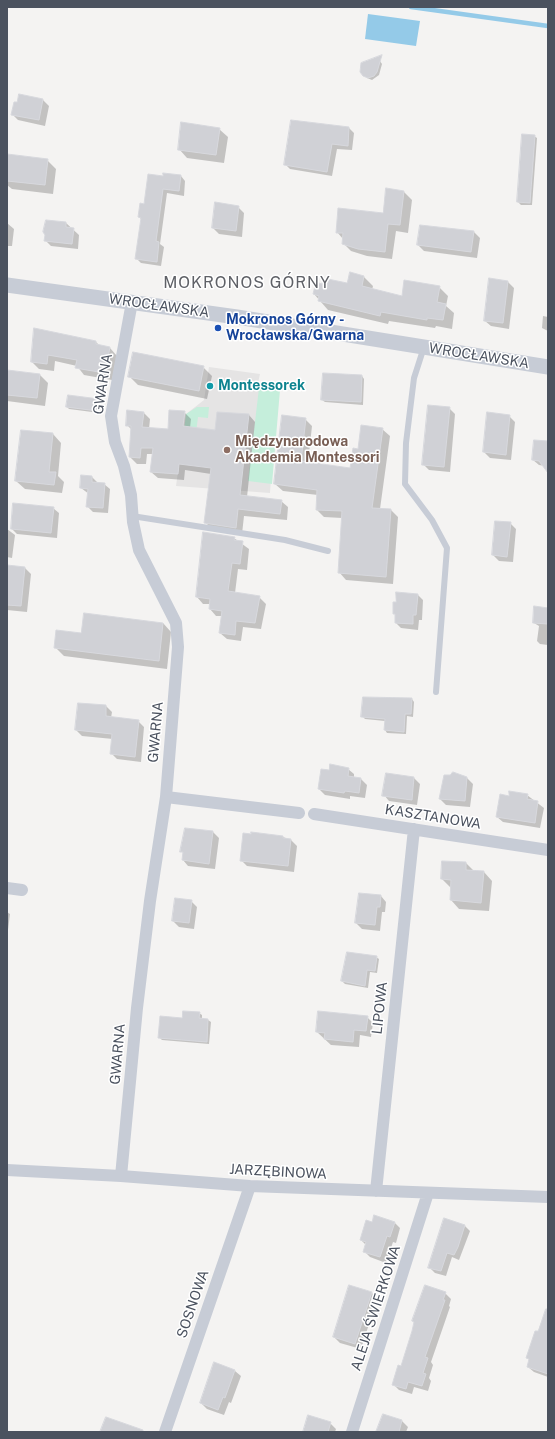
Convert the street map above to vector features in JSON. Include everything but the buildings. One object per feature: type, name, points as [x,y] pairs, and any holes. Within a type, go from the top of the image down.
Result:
[{"type":"street","name":"WROCŁAWSKA","points":[[7,285],[132,302],[548,366]]},
{"type":"street","name":"GWARNA","points":[[121,1176],[145,939],[166,797],[178,647],[176,623],[139,550],[132,516],[131,495],[124,466],[115,442],[111,416],[132,302]]},
{"type":"street","points":[[166,797],[299,813]]},
{"type":"street","name":"KASZTANOWA","points":[[314,814],[548,850]]},
{"type":"street","name":"LIPOWA","points":[[376,1191],[414,829]]},
{"type":"street","points":[[7,888],[22,890]]},
{"type":"street","name":"JARZĘBINOWA","points":[[7,1170],[121,1176],[250,1186],[548,1197]]},
{"type":"street","name":"SOSNOWA","points":[[165,1432],[250,1186]]},
{"type":"street","name":"ALEJA ŚWIERKOWA","points":[[352,1432],[428,1193]]},
{"type":"lane","points":[[424,348],[414,378],[406,442],[404,484],[432,520],[447,548],[436,692]]},
{"type":"lane","points":[[132,516],[285,540],[328,551]]},
{"type":"shaded area","name":"Międzynarodowa Akademia Montessori","points":[[209,367],[260,374],[257,387],[277,392],[270,493],[176,486],[186,414],[204,400]]},
{"type":"green space","points":[[259,388],[280,390],[272,484],[248,481]]},
{"type":"green space","points":[[197,407],[209,407],[208,418],[198,417],[192,465],[180,464],[186,414]]},
{"type":"water","points":[[368,14],[420,21],[416,46],[365,39]]},
{"type":"waterway","points":[[411,7],[548,26]]},
{"type":"place","name":"Mokronos Górny - Wrocławska/Gwarna","points":[[218,328]]},
{"type":"place","name":"Montessorek","points":[[210,386]]},
{"type":"place","name":"Międzynarodowa Akademia Montessori","points":[[227,450]]},
{"type":"district","name":"MOKRONOS GÓRNY","points":[[247,283]]}]
